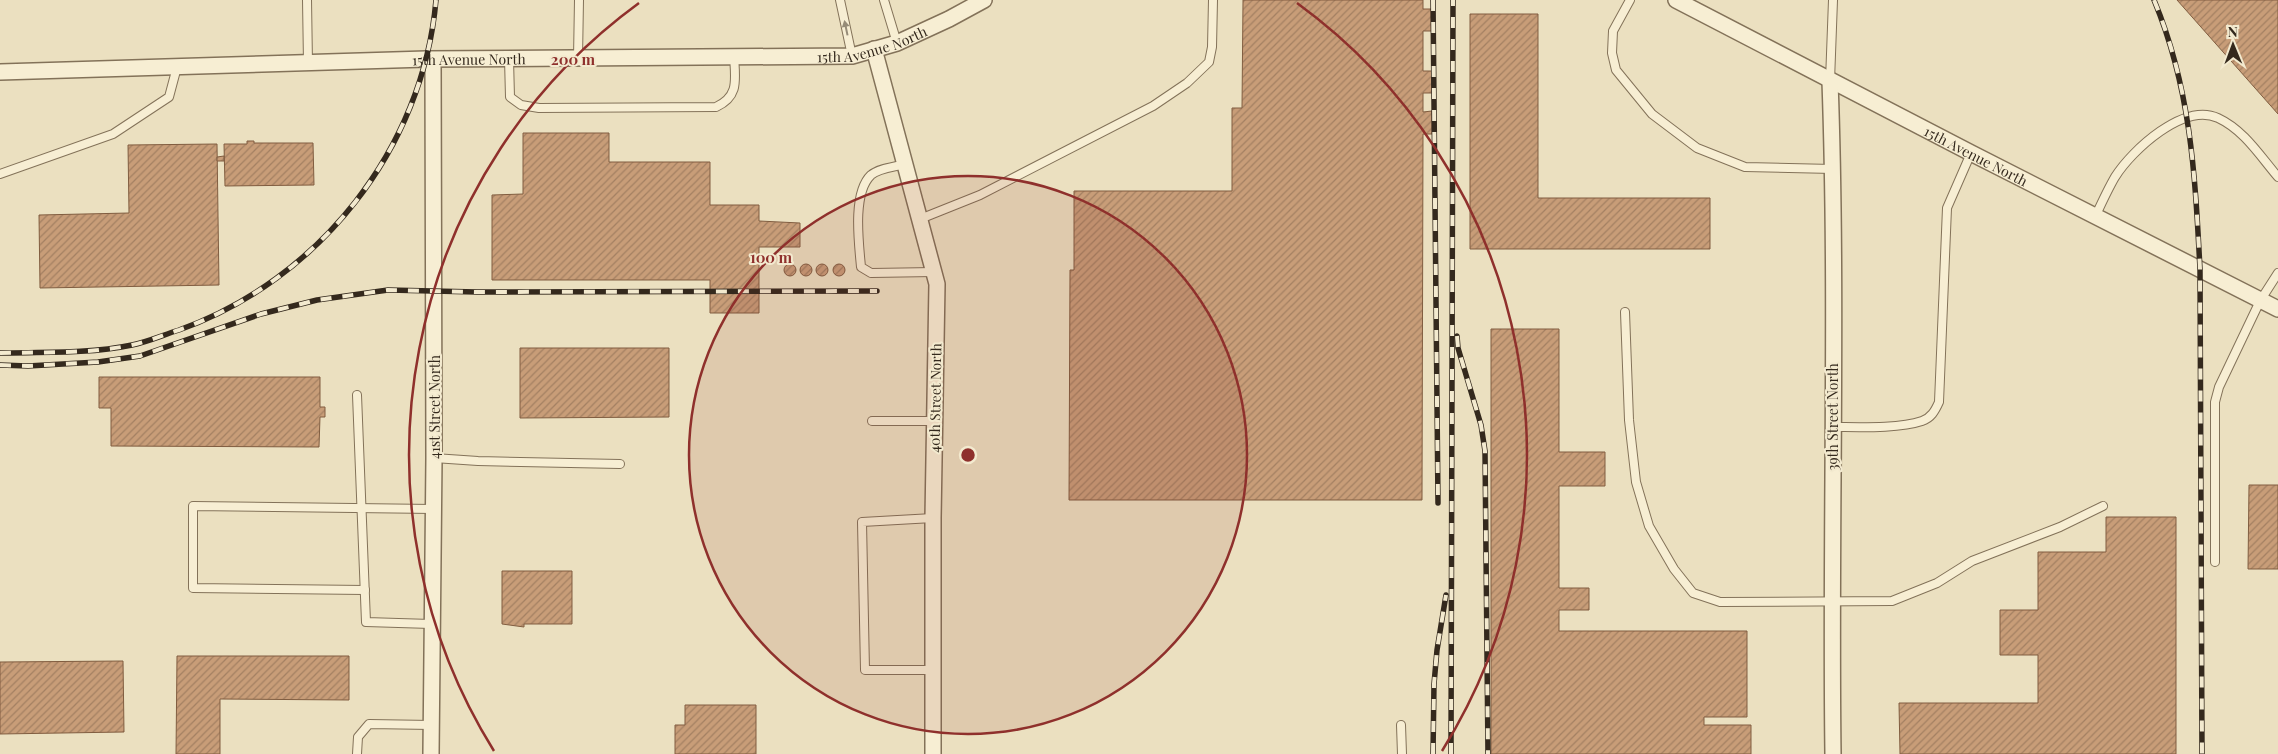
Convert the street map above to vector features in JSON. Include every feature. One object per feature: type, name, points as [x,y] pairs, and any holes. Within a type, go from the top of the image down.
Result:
[{"type":"street","name":"15th Avenue North","points":[[0,72],[433,60],[734,55],[852,56],[897,43],[950,19],[984,0]]},
{"type":"street","name":"15th Avenue North","points":[[1676,0],[1830,81],[2278,309]]},
{"type":"street","name":"40th Street North","points":[[874,49],[937,284],[933,518],[933,754]]},
{"type":"street","name":"41st Street North","points":[[431,754],[431,624],[434,508],[433,60]]},
{"type":"street","name":"39th Street North","points":[[1830,81],[1833,169],[1831,603],[1833,754]]},
{"type":"lane","points":[[307,0],[308,63]]},
{"type":"lane","points":[[578,58],[579,0]]},
{"type":"lane","points":[[840,0],[852,56]]},
{"type":"lane","points":[[884,0],[897,43]]},
{"type":"lane","points":[[920,219],[980,195],[1153,106],[1188,83],[1209,62],[1212,46],[1214,0]]},
{"type":"lane","points":[[1630,0],[1613,31],[1612,53],[1616,70],[1652,114],[1698,148],[1745,168],[1833,169]]},
{"type":"lane","points":[[1830,81],[1833,0]]},
{"type":"lane","points":[[510,60],[510,97],[521,105],[539,108],[716,107],[728,101],[734,91],[734,55]]},
{"type":"lane","points":[[0,174],[113,134],[169,97],[177,67]]},
{"type":"lane","points":[[2096,215],[2116,176],[2136,151],[2151,137],[2188,116],[2216,116],[2227,122],[2249,140],[2278,176]]},
{"type":"lane","points":[[1832,427],[1922,421],[1934,413],[1939,402],[1947,208],[1971,153]]},
{"type":"lane","points":[[905,164],[871,175],[860,195],[858,237],[861,267],[871,272],[886,274],[934,272]]},
{"type":"lane","points":[[2215,562],[2215,402],[2219,387],[2260,301],[2278,273]]},
{"type":"lane","points":[[1625,312],[1628,420],[1636,482],[1649,526],[1674,569],[1693,593],[1720,602],[1892,602],[1937,583],[1972,561],[2060,527],[2103,506]]},
{"type":"lane","points":[[358,395],[366,622],[431,624]]},
{"type":"lane","points":[[872,421],[935,422]]},
{"type":"lane","points":[[434,458],[478,461],[620,464]]},
{"type":"lane","points":[[364,590],[193,588],[193,506],[434,508]]},
{"type":"lane","points":[[933,518],[862,522],[865,670],[934,670]]},
{"type":"lane","points":[[357,754],[358,737],[369,724],[432,725]]},
{"type":"lane","points":[[1401,725],[1402,754]]},
{"type":"building","points":[[1243,0],[1423,0],[1423,9],[1432,9],[1432,31],[1423,31],[1423,71],[1432,71],[1432,93],[1423,93],[1423,112],[1432,111],[1432,134],[1423,134],[1422,500],[1069,500],[1070,270],[1074,270],[1074,191],[1232,191],[1232,108],[1242,108]]},
{"type":"building","points":[[2177,0],[2278,0],[2278,114]]},
{"type":"building","points":[[1470,14],[1538,14],[1538,198],[1710,198],[1710,249],[1470,249]]},
{"type":"building","points":[[523,133],[609,133],[609,162],[710,162],[710,205],[759,205],[759,221],[800,223],[800,247],[759,247],[759,313],[710,313],[710,280],[492,280],[492,195],[523,194]]},
{"type":"building","points":[[247,141],[254,141],[254,143],[313,143],[314,185],[225,186],[224,144],[247,144]]},
{"type":"building","points":[[217,144],[219,285],[40,288],[39,215],[129,213],[128,145]]},
{"type":"building","points":[[224,156],[224,161],[217,161],[217,157]]},
{"type":"building","points":[[788,264],[792,264],[796,270],[792,276],[788,276],[784,272],[784,268]]},
{"type":"building","points":[[804,264],[808,264],[812,270],[808,276],[804,276],[800,272],[800,268]]},
{"type":"building","points":[[820,264],[824,264],[828,270],[824,276],[820,276],[816,272],[816,268]]},
{"type":"building","points":[[837,264],[841,264],[845,270],[841,276],[837,276],[833,272],[833,268]]},
{"type":"building","points":[[1491,329],[1559,329],[1559,452],[1605,452],[1605,486],[1559,486],[1559,588],[1589,588],[1589,610],[1559,610],[1559,631],[1747,631],[1747,717],[1704,717],[1704,725],[1751,725],[1751,754],[1491,754]]},
{"type":"building","points":[[520,348],[669,348],[669,417],[520,418]]},
{"type":"building","points":[[99,377],[320,377],[320,407],[325,407],[325,417],[320,417],[319,447],[111,446],[111,408],[99,408]]},
{"type":"building","points":[[2249,485],[2278,485],[2278,569],[2248,569]]},
{"type":"building","points":[[2106,517],[2176,517],[2176,754],[1900,754],[1899,703],[2038,703],[2038,655],[2000,655],[2000,610],[2038,610],[2038,552],[2106,552]]},
{"type":"building","points":[[502,571],[572,571],[572,624],[524,624],[524,627],[502,624]]},
{"type":"building","points":[[177,656],[349,656],[349,700],[220,699],[220,754],[176,754]]},
{"type":"building","points":[[123,661],[124,732],[0,734],[0,662]]},
{"type":"building","points":[[685,705],[756,705],[756,754],[675,754],[675,725],[685,725]]},
{"type":"railway","points":[[0,353],[83,351],[138,344],[179,330],[230,308],[276,278],[318,243],[355,202],[386,157],[410,107],[427,55],[436,0]]},
{"type":"railway","points":[[1433,0],[1438,503]]},
{"type":"railway","points":[[1451,754],[1453,0]]},
{"type":"railway","points":[[2154,0],[2176,66],[2183,99],[2193,166],[2198,234],[2200,269],[2202,754]]},
{"type":"railway","points":[[0,365],[28,366],[98,362],[140,356],[261,314],[317,300],[388,290],[477,292],[877,291]]},
{"type":"railway","points":[[1457,336],[1458,348],[1481,425],[1485,451],[1488,754]]},
{"type":"railway","points":[[1433,754],[1434,684],[1437,650],[1446,595]]}]
